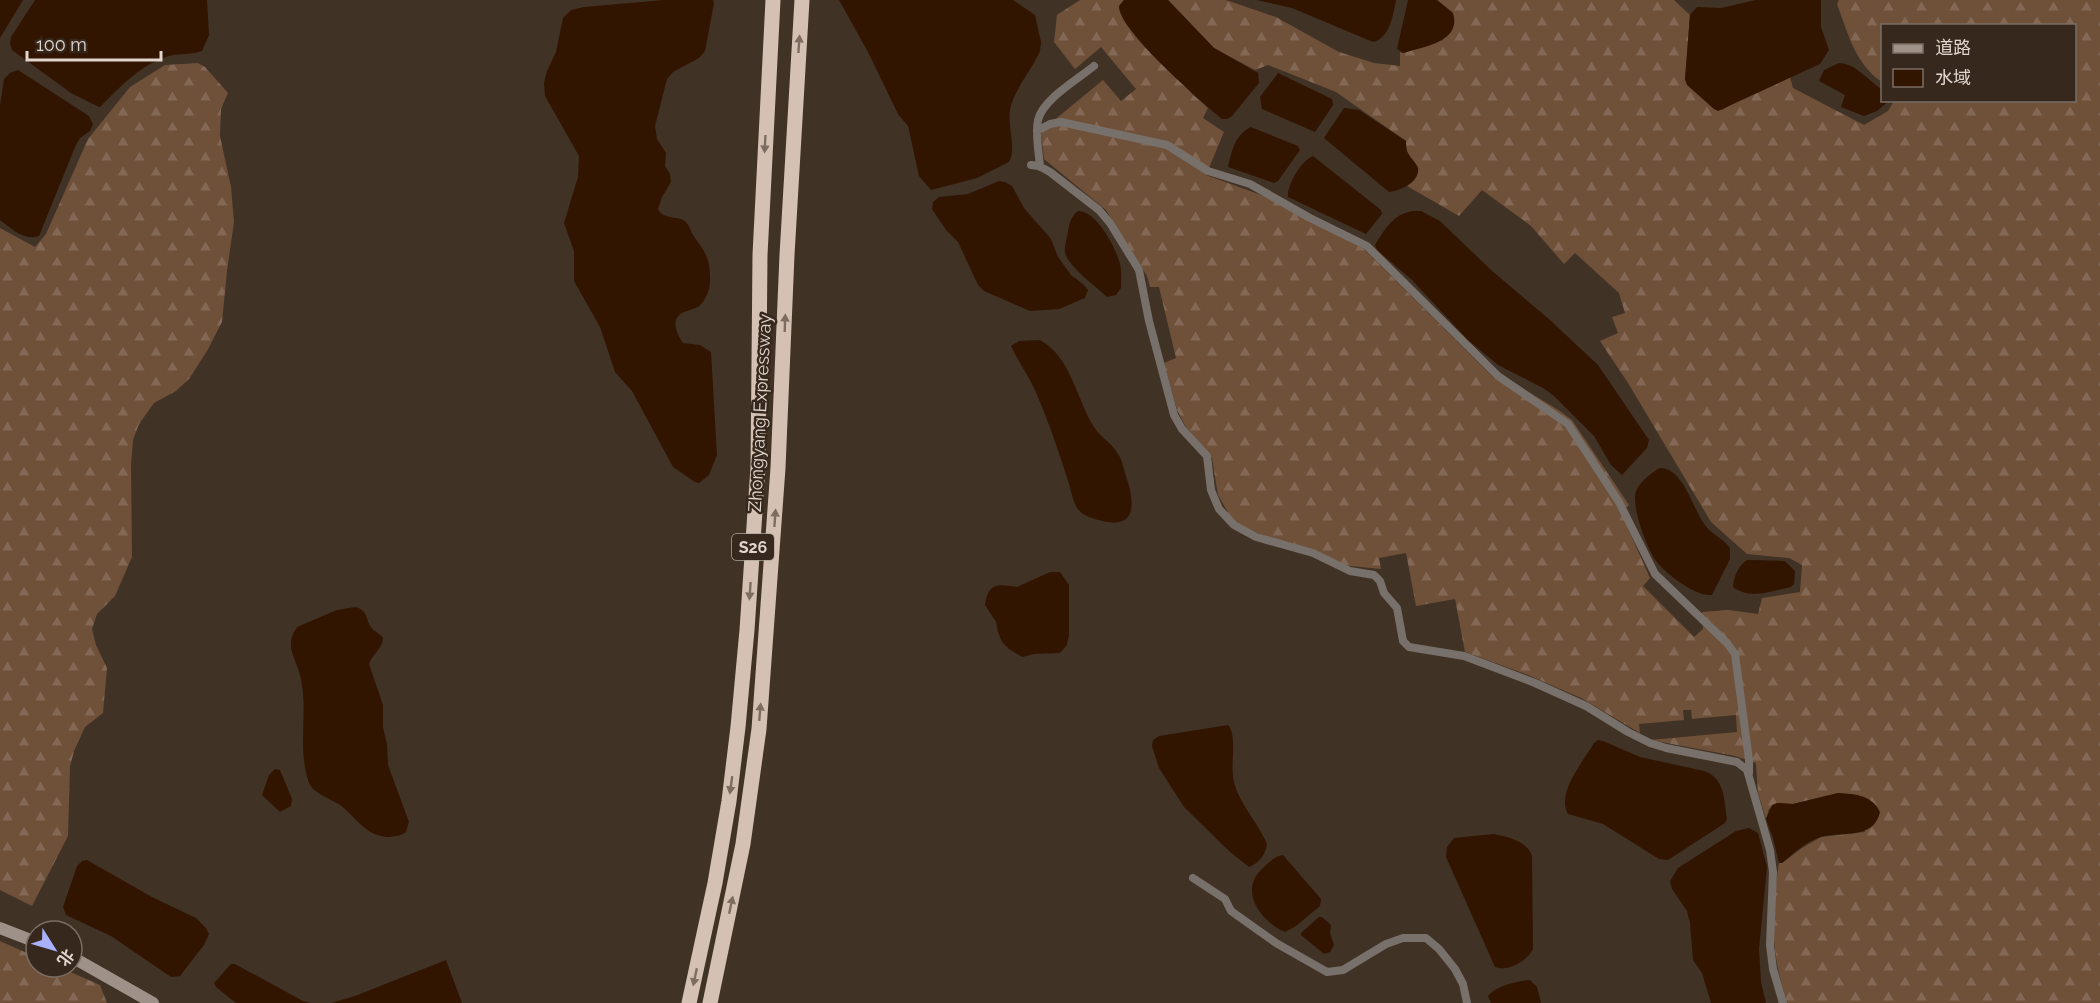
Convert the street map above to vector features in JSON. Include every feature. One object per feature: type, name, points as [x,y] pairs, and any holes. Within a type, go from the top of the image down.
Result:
[{"type":"highway","name":"Zhongyang Expressway","points":[[689,1003],[715,883],[729,801],[746,641],[758,467],[760,255],[773,0]]},
{"type":"highway","name":"Zhongyang Expressway","points":[[710,1003],[743,844],[760,718],[777,479],[802,0]]},
{"type":"street","points":[[1040,167],[1038,120],[1048,101],[1094,66]]},
{"type":"street","points":[[1037,131],[1050,124],[1061,122],[1167,146],[1208,171],[1250,184],[1310,218],[1367,246],[1498,376],[1568,424],[1619,502],[1655,574],[1727,643],[1735,654],[1749,773],[1770,850],[1773,872],[1770,945],[1773,969],[1783,1003]]},
{"type":"street","points":[[1030,165],[1040,167],[1100,210],[1139,270],[1149,321],[1174,415],[1182,429],[1207,456],[1213,498],[1219,509],[1234,525],[1256,537],[1313,553],[1338,567],[1374,575],[1380,581],[1384,593],[1397,608],[1403,641],[1409,647],[1464,656],[1535,683],[1586,706],[1628,732],[1650,742],[1666,748],[1737,762],[1749,773]]},
{"type":"street","points":[[1193,878],[1225,899],[1231,911],[1276,943],[1327,972],[1343,970],[1394,941],[1403,938],[1426,938],[1439,949],[1455,969],[1463,984],[1467,1003]]},
{"type":"street","points":[[0,928],[24,937]]},
{"type":"street","points":[[84,964],[148,1002]]},
{"type":"green space","points":[[1080,0],[1124,0],[1122,2],[1192,94],[1208,108],[1203,118],[1224,132],[1206,175],[1272,199],[1364,249],[1494,378],[1498,373],[1572,420],[1629,505],[1621,513],[1650,578],[1643,586],[1694,637],[1703,629],[1702,612],[1729,610],[1758,614],[1762,598],[1800,592],[1802,565],[1789,558],[1747,554],[1711,522],[1628,383],[1600,341],[1618,333],[1612,317],[1625,313],[1619,293],[1575,253],[1564,264],[1531,226],[1482,190],[1459,216],[1407,186],[1417,172],[1407,151],[1406,141],[1336,92],[1268,65],[1255,70],[1214,48],[1168,0],[1226,0],[1276,17],[1339,52],[1374,63],[1400,66],[1400,52],[1443,40],[1453,13],[1437,0],[1674,0],[1690,15],[1686,83],[1722,110],[1790,77],[1793,88],[1864,125],[1888,111],[1893,102],[2076,102],[2076,24],[1881,24],[1881,81],[1859,57],[1837,4],[1839,0],[2100,0],[2100,1003],[1787,1003],[1774,945],[1773,922],[1779,863],[1821,837],[1865,832],[1859,795],[1838,793],[1793,804],[1777,803],[1769,809],[1766,819],[1758,793],[1756,763],[1735,756],[1651,740],[1737,732],[1736,715],[1692,719],[1691,710],[1683,710],[1684,720],[1639,724],[1640,733],[1581,698],[1528,675],[1465,652],[1455,599],[1416,606],[1406,553],[1379,558],[1381,569],[1341,565],[1270,539],[1240,525],[1230,516],[1218,495],[1212,458],[1186,427],[1177,410],[1164,363],[1176,358],[1159,287],[1150,287],[1147,276],[1106,210],[1044,159],[1041,134],[1052,122],[1103,80],[1121,101],[1136,89],[1101,47],[1075,69],[1054,42],[1057,15]]},
{"type":"green space","points":[[198,63],[205,67],[228,93],[221,109],[220,136],[231,187],[234,222],[222,322],[189,379],[176,391],[154,403],[139,424],[133,440],[132,557],[115,596],[97,614],[92,629],[96,645],[107,668],[103,713],[85,727],[74,751],[70,767],[68,836],[32,906],[0,890],[0,228],[35,247],[46,234],[88,139],[130,87],[165,65]]},
{"type":"green space","points":[[0,941],[24,952],[24,979],[84,978],[100,985],[107,1003],[0,1003]]},
{"type":"water","points":[[0,0],[23,0],[0,38]]},
{"type":"water","points":[[35,0],[207,0],[209,35],[202,51],[169,56],[149,65],[132,77],[100,107],[71,93],[12,50],[11,37]]},
{"type":"water","points":[[664,0],[713,0],[714,3],[705,51],[699,58],[673,72],[667,79],[655,126],[657,139],[666,153],[665,166],[670,174],[671,182],[658,209],[669,217],[687,223],[706,254],[710,270],[710,285],[703,301],[698,307],[680,315],[676,322],[678,335],[683,343],[700,345],[711,352],[717,455],[709,475],[699,483],[673,467],[632,391],[615,372],[600,327],[574,281],[574,251],[564,223],[578,177],[579,156],[545,96],[544,83],[556,52],[563,18],[571,10]]},
{"type":"water","points":[[839,0],[1013,0],[1035,15],[1041,42],[1040,51],[1012,102],[1009,116],[1012,150],[1009,162],[977,178],[931,190],[919,176],[908,126],[898,114],[868,52]]},
{"type":"water","points":[[1124,0],[1168,0],[1214,48],[1258,73],[1259,83],[1232,116],[1222,119],[1146,48],[1122,17],[1119,6]]},
{"type":"water","points":[[1257,0],[1396,0],[1387,31],[1379,40],[1373,42],[1292,8]]},
{"type":"water","points":[[1408,0],[1437,0],[1453,13],[1452,31],[1439,42],[1430,45],[1403,53],[1397,49]]},
{"type":"water","points":[[1756,0],[1821,0],[1821,27],[1829,50],[1820,64],[1718,111],[1687,85],[1685,79],[1690,15],[1697,7],[1721,8]]},
{"type":"water","points":[[1839,63],[1851,66],[1881,88],[1881,102],[1888,102],[1877,111],[1864,116],[1841,107],[1845,95],[1819,81],[1824,70]]},
{"type":"water","points":[[18,70],[89,116],[93,124],[90,131],[80,138],[75,147],[39,236],[34,237],[18,233],[0,220],[0,105],[4,79],[10,73]]},
{"type":"water","points":[[1278,73],[1332,99],[1333,105],[1315,132],[1262,109],[1260,97]]},
{"type":"water","points":[[1344,108],[1359,110],[1406,141],[1406,149],[1418,168],[1413,181],[1404,188],[1389,192],[1324,138]]},
{"type":"water","points":[[1251,127],[1298,146],[1300,150],[1278,181],[1274,183],[1228,167],[1238,139]]},
{"type":"water","points":[[1313,156],[1381,210],[1382,214],[1366,234],[1288,197],[1296,173],[1304,162]]},
{"type":"water","points":[[999,181],[1012,186],[1024,208],[1051,239],[1058,257],[1071,275],[1088,290],[1085,298],[1059,309],[1030,311],[984,291],[978,285],[958,242],[946,230],[932,209],[933,202],[939,197],[968,194]]},
{"type":"water","points":[[1078,211],[1092,217],[1099,224],[1114,249],[1121,273],[1121,288],[1116,295],[1107,297],[1067,258],[1065,247],[1069,226]]},
{"type":"water","points":[[1421,211],[1440,221],[1491,270],[1598,365],[1649,440],[1647,448],[1622,475],[1611,465],[1594,436],[1554,396],[1498,365],[1467,339],[1412,280],[1377,250],[1375,245],[1390,223],[1400,215]]},
{"type":"water","points":[[1040,340],[1050,347],[1066,367],[1094,427],[1113,447],[1121,460],[1132,503],[1131,512],[1121,521],[1102,521],[1089,517],[1080,512],[1075,504],[1040,401],[1011,346],[1019,341]]},
{"type":"water","points":[[1660,468],[1668,470],[1682,482],[1705,525],[1730,548],[1730,559],[1712,595],[1705,595],[1690,589],[1667,572],[1653,556],[1645,538],[1636,507],[1636,491],[1646,478]]},
{"type":"water","points":[[1747,560],[1785,561],[1795,571],[1794,584],[1791,587],[1754,594],[1740,591],[1733,587],[1734,579],[1739,568]]},
{"type":"water","points":[[1050,572],[1060,572],[1069,585],[1067,645],[1060,653],[1022,657],[1002,642],[996,622],[985,605],[986,598],[995,586],[1017,587]]},
{"type":"water","points":[[355,607],[364,612],[371,627],[383,638],[381,646],[369,664],[383,705],[383,727],[388,765],[409,822],[406,832],[396,836],[374,834],[340,805],[317,792],[310,785],[305,767],[303,754],[304,701],[291,640],[297,627],[337,610]]},
{"type":"water","points":[[1228,725],[1232,735],[1235,785],[1242,802],[1267,844],[1261,858],[1249,867],[1229,851],[1184,807],[1159,768],[1152,746],[1153,740],[1159,736]]},
{"type":"water","points":[[1598,740],[1640,757],[1711,774],[1720,784],[1724,797],[1727,819],[1725,823],[1668,860],[1659,859],[1603,824],[1568,814],[1565,797],[1568,787]]},
{"type":"water","points":[[275,769],[280,770],[292,799],[291,806],[280,812],[262,795],[269,775]]},
{"type":"water","points":[[1838,793],[1868,799],[1877,806],[1880,812],[1877,821],[1864,831],[1829,835],[1810,841],[1779,863],[1766,819],[1772,805],[1793,804]]},
{"type":"water","points":[[1749,828],[1758,833],[1767,867],[1759,949],[1761,982],[1766,1003],[1711,1003],[1702,973],[1693,960],[1687,911],[1672,889],[1670,881],[1678,868],[1736,831]]},
{"type":"water","points":[[1494,834],[1521,843],[1532,856],[1533,949],[1522,961],[1506,968],[1495,967],[1446,857],[1447,847],[1454,838]]},
{"type":"water","points":[[1283,855],[1321,899],[1320,906],[1285,932],[1260,913],[1252,895],[1252,886],[1256,877],[1263,868]]},
{"type":"water","points":[[87,860],[152,897],[196,918],[206,928],[209,934],[204,945],[180,976],[171,977],[111,936],[84,923],[84,919],[75,919],[66,915],[63,907],[77,866]]},
{"type":"water","points":[[1319,917],[1331,925],[1330,933],[1334,945],[1330,952],[1324,954],[1301,935]]},
{"type":"water","points":[[446,960],[462,1003],[331,1003],[355,996]]},
{"type":"water","points":[[231,964],[311,1003],[236,1003],[214,983]]},
{"type":"water","points":[[1530,980],[1537,987],[1541,1003],[1491,1003],[1488,996],[1496,989]]}]
